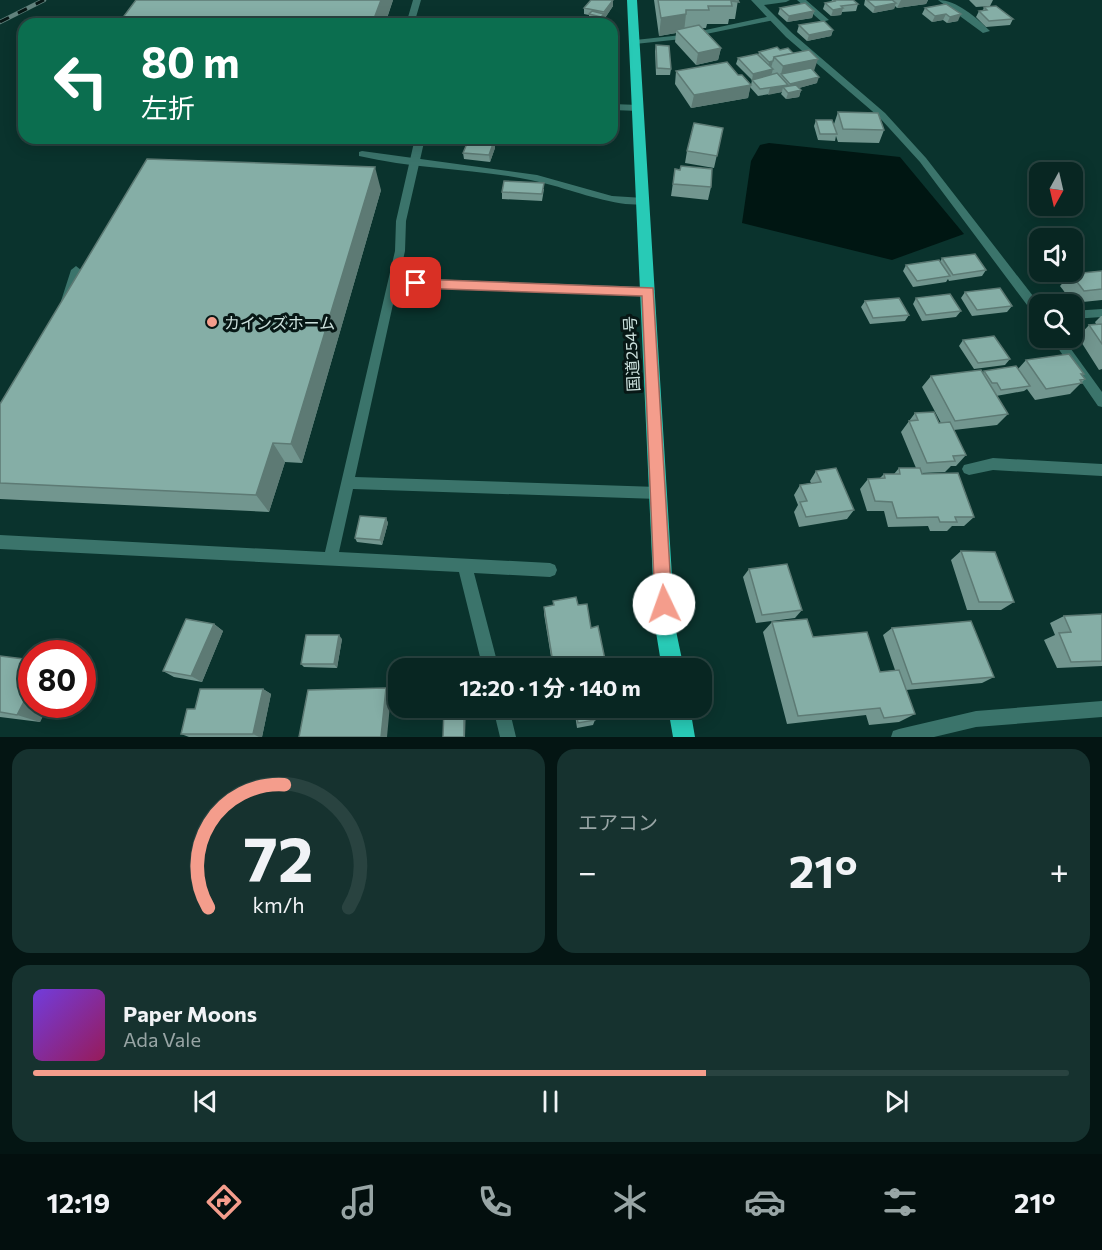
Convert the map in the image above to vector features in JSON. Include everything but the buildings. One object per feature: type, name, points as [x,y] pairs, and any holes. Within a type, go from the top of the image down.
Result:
[{"type":"highway","name":"国道254号","points":[[632,0],[665,626],[671,658]]},
{"type":"highway","points":[[681,718],[684,737]]},
{"type":"street","points":[[412,18],[417,0]]},
{"type":"street","points":[[757,2],[786,0]]},
{"type":"street","points":[[801,0],[825,20]]},
{"type":"street","points":[[942,0],[986,31]]},
{"type":"street","points":[[757,2],[771,18],[889,123],[922,160],[1029,300]]},
{"type":"street","points":[[635,42],[682,37],[771,18]]},
{"type":"street","points":[[618,107],[639,108]]},
{"type":"street","points":[[330,559],[400,251],[401,221],[418,144]]},
{"type":"street","points":[[362,154],[537,178],[612,199],[644,201]]},
{"type":"street","points":[[62,316],[75,270]]},
{"type":"street","points":[[393,282],[648,291]]},
{"type":"street","points":[[1083,314],[1102,313]]},
{"type":"street","points":[[1064,348],[1102,402]]},
{"type":"street","points":[[969,470],[993,464],[1102,470]]},
{"type":"street","points":[[348,483],[658,493]]},
{"type":"street","points":[[0,542],[550,570]]},
{"type":"street","points":[[465,566],[488,658]]},
{"type":"street","points":[[899,737],[976,719],[1102,709]]},
{"type":"street","points":[[503,718],[508,737]]},
{"type":"shaded area","points":[[769,143],[900,157],[964,234],[892,260],[742,223],[751,161],[760,145]]},
{"type":"railway","points":[[0,22],[44,0]]},
{"type":"place","name":"カインズホーム","points":[[212,322]]},
{"type":"route","points":[[416,283],[648,291],[664,604]]}]
